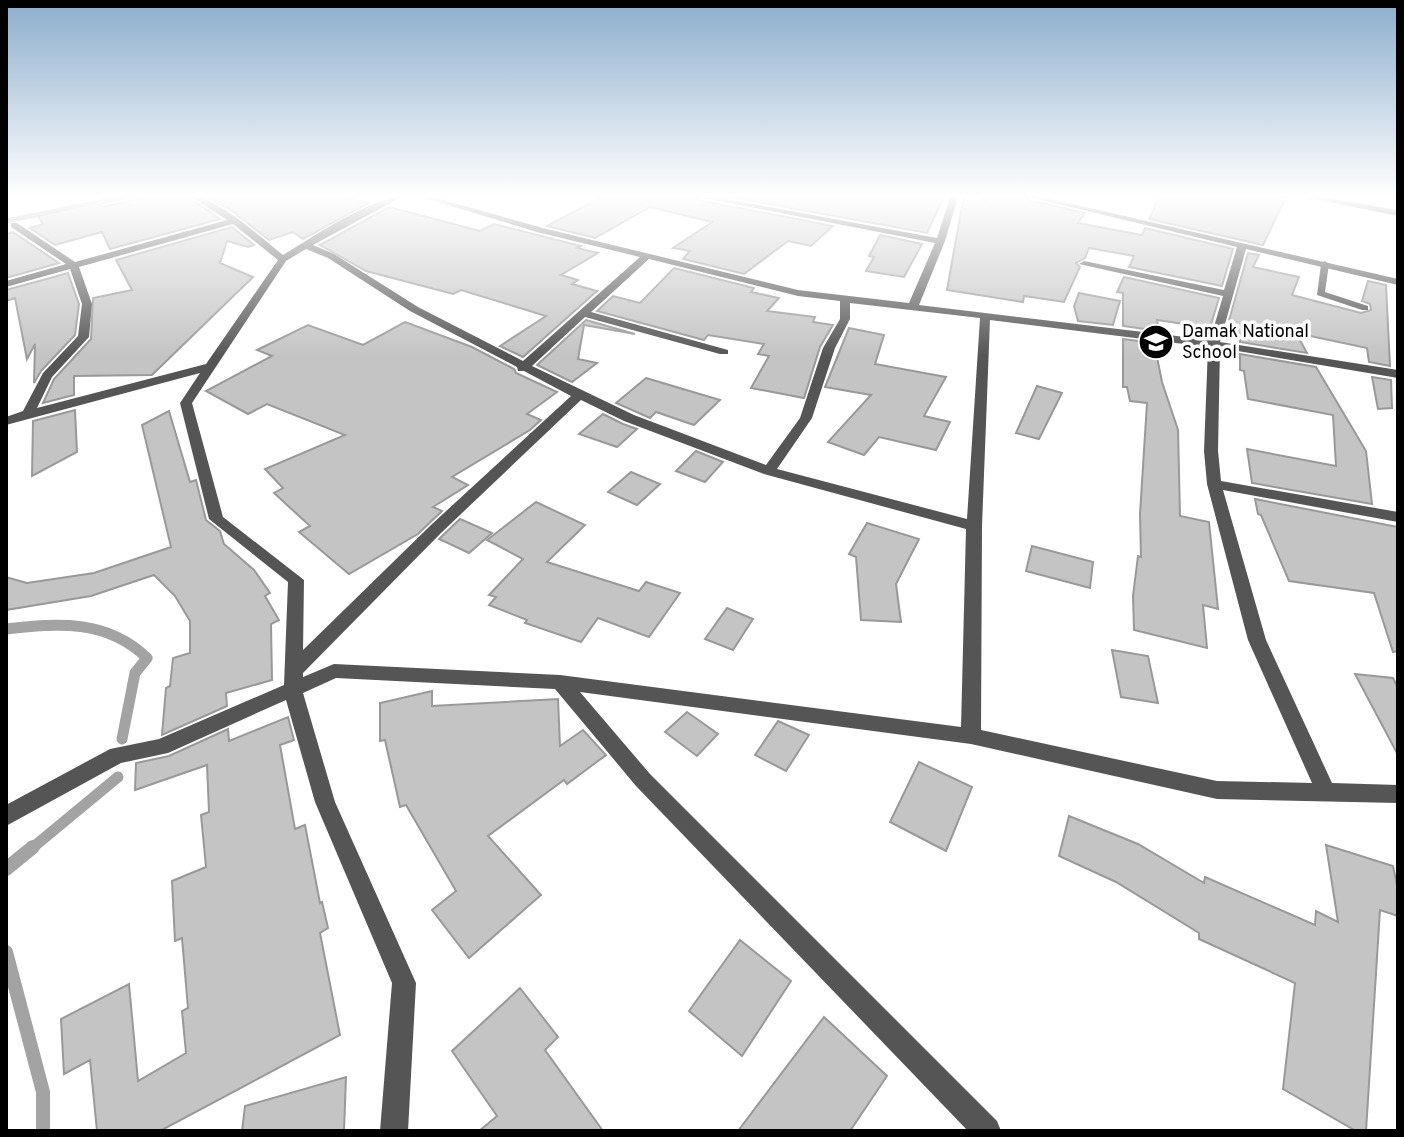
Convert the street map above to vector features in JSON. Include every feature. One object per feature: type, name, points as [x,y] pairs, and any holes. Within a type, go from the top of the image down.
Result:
[{"type":"street","points":[[28,414],[47,376],[83,337],[87,304],[74,265],[52,250]]},
{"type":"street","points":[[6,284],[128,250]]},
{"type":"street","points":[[271,250],[283,259]]},
{"type":"street","points":[[296,250],[283,259],[186,403],[216,519],[296,580],[293,692],[325,802],[404,983],[394,1131]]},
{"type":"street","points":[[316,250],[331,256],[414,309],[522,368],[629,418],[769,471],[974,526]]},
{"type":"street","points":[[620,250],[762,286],[1214,344],[1398,374]]},
{"type":"street","points":[[913,307],[936,250]]},
{"type":"street","points":[[1241,250],[1214,344],[1211,451],[1214,484],[1257,640],[1327,794]]},
{"type":"street","points":[[1261,250],[1398,282]]},
{"type":"street","points":[[522,368],[646,257]]},
{"type":"street","points":[[1084,264],[1228,294]]},
{"type":"street","points":[[769,471],[806,418],[829,348],[845,319],[845,299]]},
{"type":"street","points":[[583,313],[724,352]]},
{"type":"street","points":[[971,736],[974,526],[985,317]]},
{"type":"street","points":[[6,421],[209,367]]},
{"type":"street","points":[[294,670],[436,529],[579,395]]},
{"type":"street","points":[[1214,484],[1398,517]]},
{"type":"street","points":[[6,816],[117,755],[161,747],[293,692],[334,671],[560,682],[971,736],[1217,790],[1398,794]]},
{"type":"street","points":[[560,682],[643,780],[987,1131]]},
{"type":"lane","points":[[1325,264],[1320,293],[1365,308]]},
{"type":"building","points":[[6,250],[40,250],[59,263],[6,278]]},
{"type":"building","points":[[151,250],[224,250],[220,263],[253,277],[152,375],[74,376],[74,395],[43,403],[54,379],[91,339],[93,298],[132,290],[116,260]]},
{"type":"building","points":[[329,250],[586,250],[598,253],[561,275],[578,280],[572,284],[597,291],[523,357],[500,346],[546,316],[461,290],[453,294],[366,271]]},
{"type":"building","points":[[685,250],[776,250],[744,274],[683,259],[690,251]]},
{"type":"building","points":[[872,250],[919,250],[904,277],[866,271],[874,257],[869,256]]},
{"type":"building","points":[[954,250],[1088,250],[1085,258],[1076,263],[1080,267],[1064,302],[1024,296],[1023,302],[947,290]]},
{"type":"building","points":[[1101,250],[1233,250],[1222,286],[1129,267],[1134,256]]},
{"type":"building","points":[[1248,253],[1259,255],[1253,267],[1299,277],[1292,295],[1361,313],[1371,310],[1370,304],[1362,301],[1368,281],[1386,285],[1390,366],[1369,362],[1367,348],[1296,333],[1307,353],[1240,342],[1240,333],[1226,331]]},
{"type":"building","points":[[674,268],[754,288],[751,292],[779,298],[767,311],[815,317],[813,322],[833,325],[820,347],[804,398],[751,388],[769,356],[758,354],[764,344],[708,335],[704,340],[597,311],[613,296],[640,303]]},
{"type":"building","points":[[68,273],[79,304],[75,335],[41,371],[34,383],[35,344],[27,359],[15,298],[6,301],[6,290]]},
{"type":"building","points":[[1124,277],[1219,298],[1210,328],[1157,320],[1159,331],[1123,326],[1123,293],[1117,292]]},
{"type":"building","points":[[1079,293],[1120,301],[1113,325],[1078,321],[1074,306]]},
{"type":"building","points":[[586,320],[635,334],[584,325],[578,359],[597,363],[572,382],[537,365]]},
{"type":"building","points":[[405,322],[472,347],[557,392],[527,414],[541,420],[530,430],[452,477],[468,485],[433,507],[442,511],[418,534],[349,574],[299,532],[310,526],[274,493],[283,488],[265,469],[345,435],[267,404],[248,414],[206,391],[272,356],[257,350],[308,325],[363,345]]},
{"type":"building","points":[[849,328],[884,335],[875,364],[946,377],[924,416],[950,422],[936,450],[879,437],[864,455],[828,442],[871,395],[825,387]]},
{"type":"building","points":[[1123,339],[1162,344],[1163,348],[1155,347],[1162,382],[1178,430],[1180,516],[1209,522],[1218,609],[1203,605],[1207,648],[1134,630],[1133,596],[1138,556],[1141,557],[1140,514],[1147,403],[1130,401],[1127,387],[1123,387]]},
{"type":"building","points":[[1240,354],[1316,367],[1366,451],[1372,504],[1252,483],[1247,449],[1336,466],[1333,415],[1248,399],[1244,371],[1240,370]]},
{"type":"building","points":[[1372,377],[1391,380],[1392,408],[1378,409]]},
{"type":"building","points":[[646,378],[720,400],[694,425],[656,412],[650,418],[616,403]]},
{"type":"building","points":[[1037,386],[1062,393],[1039,439],[1016,433]]},
{"type":"building","points":[[75,410],[77,452],[32,476],[33,421]]},
{"type":"building","points":[[169,411],[190,482],[196,480],[206,520],[220,531],[224,544],[254,570],[270,593],[265,596],[279,620],[271,624],[272,680],[226,693],[227,706],[162,735],[166,688],[170,686],[173,658],[190,653],[190,621],[175,596],[154,575],[91,596],[6,610],[6,577],[27,583],[94,573],[171,547],[142,425]]},
{"type":"building","points":[[603,414],[637,429],[617,447],[579,434]]},
{"type":"building","points":[[696,451],[723,462],[705,482],[676,471]]},
{"type":"building","points":[[631,472],[660,484],[637,505],[608,492]]},
{"type":"building","points":[[1255,499],[1398,527],[1398,651],[1393,652],[1374,593],[1289,581],[1258,514]]},
{"type":"building","points":[[536,502],[585,525],[547,562],[639,591],[646,582],[680,593],[649,637],[598,618],[581,642],[525,623],[527,620],[489,605],[496,597],[489,595],[523,559],[487,540]]},
{"type":"building","points":[[460,519],[492,533],[469,553],[439,539]]},
{"type":"building","points":[[867,523],[919,539],[896,584],[901,622],[861,620],[856,557],[849,554]]},
{"type":"building","points":[[1032,546],[1093,562],[1090,588],[1026,571]]},
{"type":"building","points":[[727,608],[753,619],[733,650],[705,639]]},
{"type":"building","points":[[1112,650],[1148,656],[1158,703],[1121,697]]},
{"type":"building","points":[[1355,674],[1393,678],[1398,688],[1398,755]]},
{"type":"building","points":[[432,691],[432,706],[558,699],[560,746],[583,730],[606,755],[567,784],[564,780],[488,836],[541,895],[469,958],[432,910],[456,891],[406,805],[400,807],[385,740],[380,741],[380,703]]},
{"type":"building","points":[[687,712],[718,734],[697,756],[665,732]]},
{"type":"building","points":[[288,717],[294,740],[280,745],[295,829],[305,825],[328,928],[320,933],[340,1035],[160,1131],[97,1131],[90,1060],[64,1074],[61,1019],[129,984],[138,1081],[186,1053],[182,1011],[188,1008],[182,938],[175,941],[172,881],[206,867],[201,815],[209,812],[207,765],[135,790],[136,763],[169,756],[228,729],[229,741]]},
{"type":"building","points":[[778,721],[809,735],[786,771],[755,755]]},
{"type":"building","points":[[919,762],[972,787],[946,851],[890,822]]},
{"type":"building","points":[[1069,816],[1138,844],[1204,883],[1205,877],[1315,925],[1316,911],[1338,922],[1326,845],[1393,866],[1398,890],[1398,916],[1380,910],[1366,1131],[1356,1131],[1283,1089],[1295,983],[1199,939],[1199,933],[1116,882],[1059,856]]},
{"type":"building","points":[[740,940],[791,981],[742,1056],[689,1011]]},
{"type":"building","points":[[520,988],[558,1037],[545,1050],[603,1131],[479,1131],[497,1116],[452,1051]]},
{"type":"building","points":[[824,1017],[887,1076],[850,1131],[738,1131]]},
{"type":"building","points":[[346,1077],[344,1131],[242,1131],[245,1106]]},
{"type":"waterway","points":[[6,629],[63,625],[99,630],[132,645],[147,658],[135,673],[122,739]]},
{"type":"waterway","points":[[31,849],[118,777]]},
{"type":"waterway","points":[[6,869],[33,847]]},
{"type":"waterway","points":[[6,952],[43,1092],[43,1131]]},
{"type":"place","name":"Damak National School","points":[[1156,342]]}]
